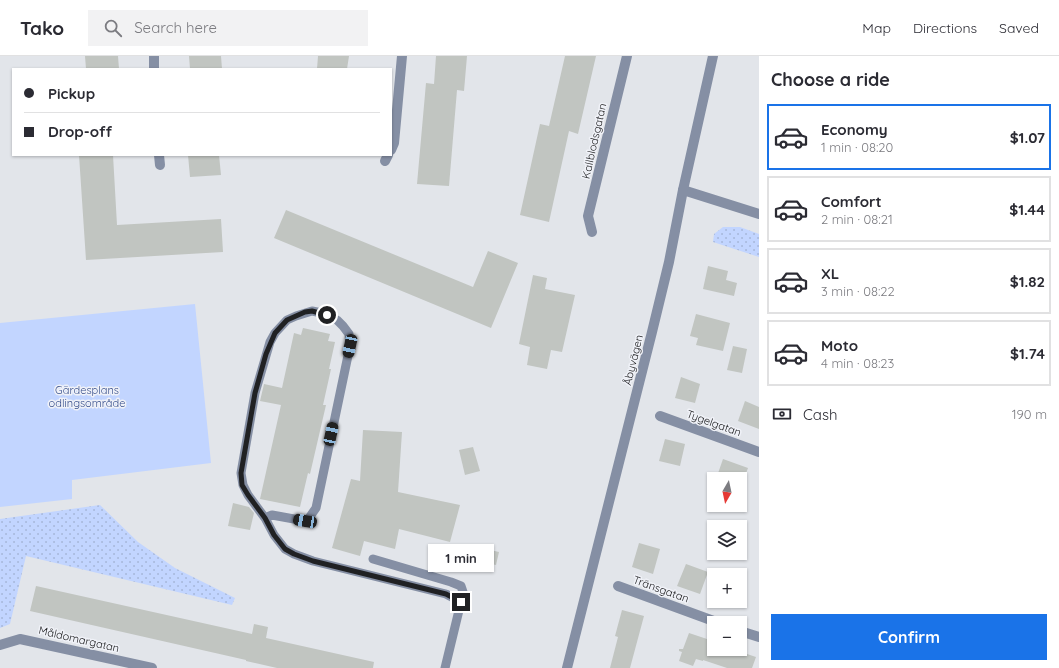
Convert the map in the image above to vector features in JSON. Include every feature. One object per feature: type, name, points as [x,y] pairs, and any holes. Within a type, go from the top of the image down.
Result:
[{"type":"street","points":[[154,56],[154,68]]},
{"type":"street","points":[[392,148],[394,143],[402,56]]},
{"type":"street","name":"Kallblodsgatan","points":[[592,232],[588,216],[627,56]]},
{"type":"street","name":"Åbyvägen","points":[[568,668],[669,262],[683,190],[713,56]]},
{"type":"street","points":[[683,190],[759,214]]},
{"type":"street","name":"Tygelgatan","points":[[660,416],[759,452]]},
{"type":"street","name":"Tränsgatan","points":[[618,586],[707,619]]},
{"type":"street","points":[[747,634],[759,638]]},
{"type":"street","name":"Måldomargatan","points":[[0,645],[20,639],[152,668]]},
{"type":"lane","points":[[265,518],[272,515],[305,521],[316,508],[350,346],[348,334],[343,326],[337,320],[322,313],[312,311],[296,316],[287,320],[275,333],[266,354],[255,393],[241,473],[242,485],[265,518],[274,535],[285,549],[294,554],[313,561],[446,594],[461,602]]},
{"type":"lane","points":[[373,559],[461,586],[463,592],[445,668]]},
{"type":"green space","points":[[723,227],[740,227],[759,234],[759,257],[713,242],[714,234]]},
{"type":"green space","name":"Gärdesplans odlingsområde","points":[[195,304],[211,463],[72,480],[72,499],[0,507],[0,323]]},
{"type":"green space","points":[[100,505],[138,542],[175,568],[235,598],[232,605],[26,556],[10,624],[0,628],[0,519]]},
{"type":"building","points":[[85,56],[118,56],[119,68],[86,68]]},
{"type":"building","points":[[189,56],[221,56],[222,68],[190,68]]},
{"type":"building","points":[[318,56],[349,56],[347,68],[317,68]]},
{"type":"building","points":[[436,56],[467,56],[464,91],[457,90],[449,186],[417,184],[426,83],[434,84]]},
{"type":"building","points":[[565,56],[596,56],[578,134],[569,131],[549,222],[520,215],[540,124],[549,126]]},
{"type":"building","points":[[79,156],[113,156],[117,225],[221,219],[223,252],[86,260]]},
{"type":"building","points":[[188,156],[219,156],[221,175],[190,177]]},
{"type":"building","points":[[286,210],[473,287],[488,251],[518,263],[491,328],[274,238]]},
{"type":"building","points":[[708,266],[728,271],[726,280],[737,283],[734,296],[703,289]]},
{"type":"building","points":[[533,275],[547,278],[545,289],[575,295],[562,352],[551,350],[547,369],[527,365],[530,347],[519,344]]},
{"type":"building","points":[[696,314],[730,323],[723,351],[696,345],[698,338],[690,336]]},
{"type":"building","points":[[303,328],[330,334],[328,341],[335,342],[323,405],[326,405],[310,474],[308,473],[300,507],[260,499],[281,405],[260,401],[264,384],[282,388],[294,333],[301,335]]},
{"type":"building","points":[[733,346],[747,349],[742,373],[727,370]]},
{"type":"building","points":[[681,377],[700,384],[695,403],[675,398]]},
{"type":"building","points":[[745,401],[759,407],[759,429],[738,421]]},
{"type":"building","points":[[363,430],[402,432],[398,492],[460,505],[450,542],[399,529],[395,549],[364,541],[360,556],[332,548],[351,479],[360,481]]},
{"type":"building","points":[[665,439],[685,444],[680,466],[659,461]]},
{"type":"building","points":[[473,447],[480,471],[465,475],[459,450]]},
{"type":"building","points":[[723,459],[748,468],[747,472],[718,472]]},
{"type":"building","points":[[233,503],[249,507],[254,513],[250,530],[228,526]]},
{"type":"building","points":[[639,543],[660,549],[653,574],[632,567]]},
{"type":"building","points":[[464,544],[499,552],[496,565],[461,557]]},
{"type":"building","points":[[686,564],[707,572],[700,594],[677,586]]},
{"type":"building","points":[[36,586],[252,634],[254,624],[268,627],[266,638],[374,662],[373,668],[277,668],[30,611]]},
{"type":"building","points":[[622,610],[644,616],[630,668],[610,668],[618,637],[615,636]]},
{"type":"building","points":[[689,633],[707,639],[707,656],[747,656],[747,654],[756,657],[752,668],[727,668],[696,659],[693,666],[679,661],[682,652],[679,651],[679,649],[683,649]]},
{"type":"route","points":[[327,315],[312,311],[305,312],[287,320],[275,333],[270,342],[255,393],[243,456],[241,473],[242,485],[265,518],[274,535],[285,549],[294,554],[313,561],[446,594],[461,602]]}]
